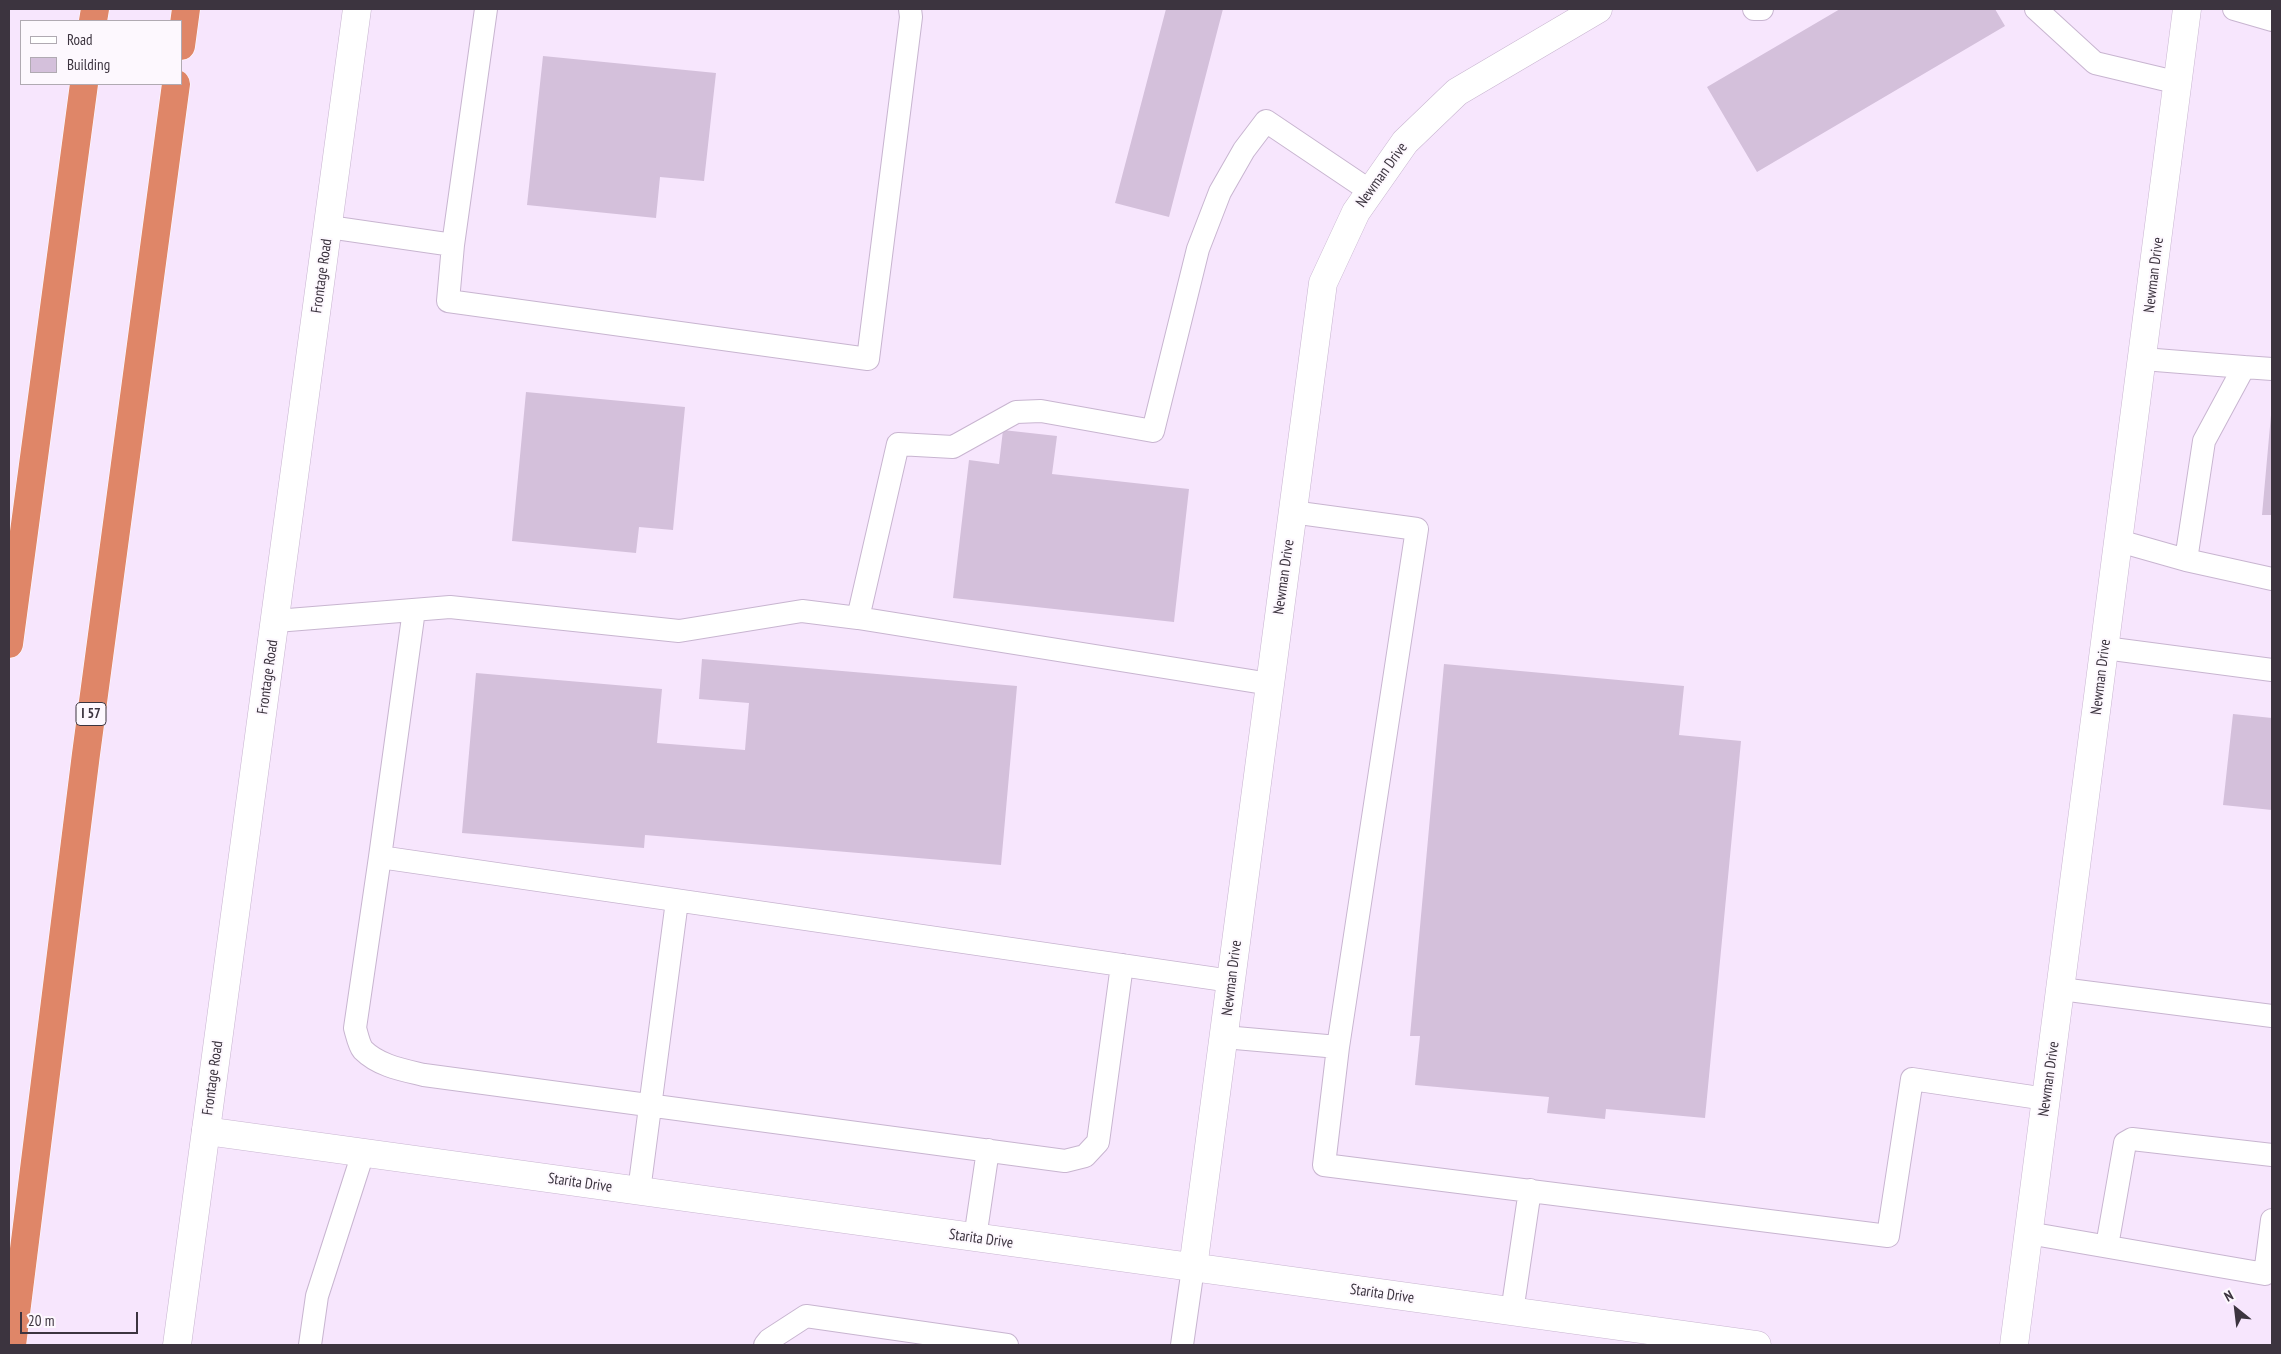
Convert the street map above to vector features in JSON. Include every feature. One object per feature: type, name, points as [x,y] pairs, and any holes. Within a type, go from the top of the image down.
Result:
[{"type":"highway","points":[[182,39],[186,9]]},
{"type":"highway","points":[[9,644],[84,85]]},
{"type":"highway","name":"I 57","points":[[12,1345],[87,745],[176,85]]},
{"type":"street","name":"Frontage Road","points":[[177,1345],[357,9]]},
{"type":"street","name":"Newman Drive","points":[[1193,1268],[1323,283],[1356,212],[1405,142],[1457,92],[1598,9]]},
{"type":"street","name":"Newman Drive","points":[[2014,1345],[2179,83],[2187,9]]},
{"type":"street","name":"Starita Drive","points":[[206,1131],[1756,1345]]},
{"type":"lane","points":[[486,9],[448,302],[868,359],[910,27],[910,9]]},
{"type":"lane","points":[[1754,9],[1762,9]]},
{"type":"lane","points":[[2036,9],[2095,63],[2179,83]]},
{"type":"lane","points":[[2234,9],[2272,20]]},
{"type":"lane","points":[[858,618],[898,444],[953,447],[1016,412],[1041,411],[1153,431],[1198,249],[1220,192],[1244,150],[1266,121],[1370,191]]},
{"type":"lane","points":[[329,227],[454,245]]},
{"type":"lane","points":[[2143,359],[2272,370]]},
{"type":"lane","points":[[2186,560],[2204,441],[2244,367]]},
{"type":"lane","points":[[1292,512],[1417,529],[1338,1047],[1324,1164],[1888,1236],[1912,1079],[2046,1099]]},
{"type":"lane","points":[[2119,541],[2186,560],[2272,579]]},
{"type":"lane","points":[[276,621],[450,607],[679,631],[802,611],[858,618],[1270,684]]},
{"type":"lane","points":[[414,610],[355,1028],[362,1049],[378,1061],[399,1069],[424,1074],[1066,1161],[1084,1156],[1098,1142],[1122,965]]},
{"type":"lane","points":[[2105,648],[2272,670]]},
{"type":"lane","points":[[380,857],[1231,980]]},
{"type":"lane","points":[[638,1191],[677,901]]},
{"type":"lane","points":[[2061,989],[2272,1016]]},
{"type":"lane","points":[[1224,1038],[1338,1047]]},
{"type":"lane","points":[[2107,1246],[2125,1143],[2132,1139],[2272,1155]]},
{"type":"lane","points":[[975,1238],[988,1150]]},
{"type":"lane","points":[[310,1345],[317,1296],[363,1153]]},
{"type":"lane","points":[[1512,1312],[1530,1190]]},
{"type":"lane","points":[[2028,1233],[2107,1246],[2269,1280],[2272,1220]]},
{"type":"lane","points":[[1182,1345],[1193,1268]]},
{"type":"lane","points":[[765,1345],[768,1340],[806,1316],[1007,1345]]},
{"type":"building","points":[[1166,9],[1223,9],[1169,217],[1115,203]]},
{"type":"building","points":[[1840,9],[1995,9],[2005,26],[1757,172],[1707,87]]},
{"type":"building","points":[[543,56],[716,73],[704,181],[660,177],[656,218],[527,205]]},
{"type":"building","points":[[526,392],[685,407],[673,530],[639,527],[636,553],[512,541]]},
{"type":"building","points":[[2271,415],[2272,515],[2262,515]]},
{"type":"building","points":[[1003,430],[1057,436],[1052,474],[1189,489],[1174,622],[953,598],[969,460],[999,464]]},
{"type":"building","points":[[702,659],[1017,686],[1001,865],[645,835],[644,848],[462,833],[476,673],[662,689],[657,743],[745,750],[749,703],[699,699]]},
{"type":"building","points":[[1444,664],[1684,686],[1679,735],[1741,741],[1705,1118],[1606,1109],[1605,1119],[1547,1113],[1549,1097],[1415,1085],[1420,1036],[1410,1036]]},
{"type":"building","points":[[2233,714],[2272,718],[2272,810],[2223,805]]}]
